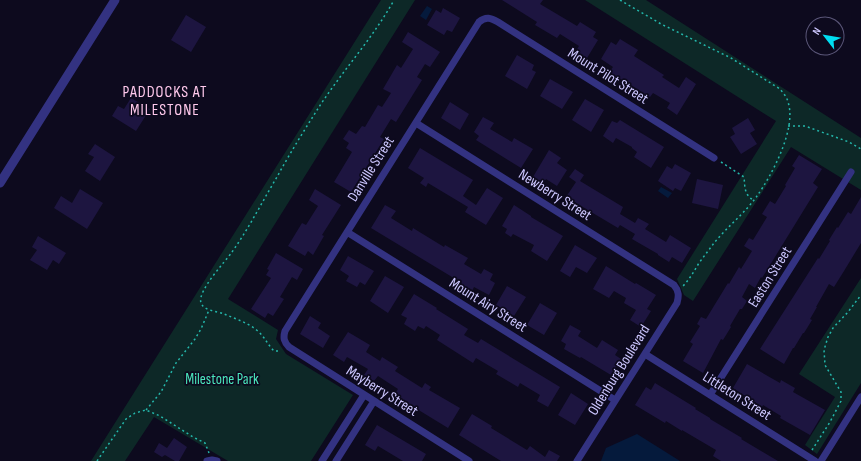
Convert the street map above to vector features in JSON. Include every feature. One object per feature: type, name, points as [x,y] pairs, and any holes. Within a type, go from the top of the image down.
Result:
[{"type":"street","points":[[0,183],[115,0]]},
{"type":"street","name":"Danville Street","points":[[284,339],[285,331],[479,22],[487,18]]},
{"type":"street","name":"Mount Pilot Street","points":[[487,18],[492,18],[714,158]]},
{"type":"street","name":"Newberry Street","points":[[416,123],[672,284],[678,292]]},
{"type":"street","name":"Easton Street","points":[[710,395],[851,172]]},
{"type":"street","name":"Mount Airy Street","points":[[347,232],[615,400]]},
{"type":"street","name":"Oldenburg Boulevard","points":[[577,461],[677,303],[679,298],[678,292]]},
{"type":"street","name":"Mayberry Street","points":[[284,339],[289,347],[469,461]]},
{"type":"street","name":"Littleton Street","points":[[645,354],[815,461]]},
{"type":"street","points":[[322,461],[364,395]]},
{"type":"street","points":[[821,461],[861,397]]},
{"type":"street","points":[[336,461],[374,401]]},
{"type":"path","points":[[278,351],[274,351],[260,333],[252,326],[221,313],[205,309],[201,303],[200,297],[260,208],[320,106],[372,34],[394,0]]},
{"type":"path","points":[[620,0],[661,24],[731,58],[780,89],[788,102],[790,116],[787,133],[771,173],[753,201],[715,242],[678,292]]},
{"type":"path","points":[[788,126],[805,126],[849,142],[861,149]]},
{"type":"path","points":[[714,158],[744,177],[746,193],[753,201]]},
{"type":"path","points":[[808,456],[842,401],[841,392],[825,365],[824,350],[833,328],[861,295]]},
{"type":"path","points":[[97,461],[126,419],[135,413],[146,410],[160,392],[176,362],[195,339],[201,329],[209,310]]},
{"type":"path","points":[[146,410],[160,416],[205,443],[212,461]]},
{"type":"green space","name":"Milestone Park","points":[[381,0],[415,0],[228,299],[278,330],[276,339],[286,354],[353,395],[311,461],[228,461],[154,417],[125,461],[91,461]]},
{"type":"green space","points":[[585,0],[646,0],[861,138],[861,190],[791,147],[693,301],[684,295],[677,279],[776,121]]},
{"type":"green space","points":[[861,278],[861,383],[817,454],[805,445],[835,397],[799,374]]},
{"type":"water","points":[[427,6],[432,9],[426,20],[420,16]]},
{"type":"water","points":[[661,187],[672,193],[668,198],[658,191]]},
{"type":"water","points":[[637,434],[680,461],[601,461],[606,448]]},
{"type":"building","points":[[502,0],[543,0],[540,4],[577,26],[580,22],[596,32],[593,37],[598,40],[587,58],[576,51],[579,46],[560,34],[557,38],[535,25],[537,22]]},
{"type":"building","points":[[443,8],[460,18],[452,32],[447,30],[444,35],[427,25],[436,10],[441,13]]},
{"type":"building","points":[[186,15],[206,27],[191,52],[171,40]]},
{"type":"building","points":[[408,32],[440,52],[430,67],[425,64],[417,77],[422,80],[396,122],[391,119],[380,137],[384,139],[351,192],[334,182],[352,152],[346,148],[349,143],[343,139],[349,130],[356,134],[362,126],[365,127],[378,105],[382,107],[391,93],[383,89],[397,65],[401,68],[413,49],[402,42]]},
{"type":"building","points":[[620,39],[638,50],[634,56],[664,75],[662,77],[679,88],[686,77],[696,84],[677,115],[667,108],[670,103],[653,93],[650,97],[609,72],[613,67],[601,59],[611,42],[616,45]]},
{"type":"building","points":[[517,55],[534,65],[532,70],[536,72],[527,89],[505,76]]},
{"type":"building","points":[[550,79],[573,92],[562,109],[540,96]]},
{"type":"building","points":[[131,98],[150,109],[136,131],[112,116],[118,106],[124,109]]},
{"type":"building","points":[[585,99],[604,110],[591,132],[572,120]]},
{"type":"building","points":[[450,102],[469,114],[460,130],[441,118]]},
{"type":"building","points":[[483,117],[494,123],[490,129],[512,142],[514,138],[533,149],[521,168],[476,140],[479,136],[474,132]]},
{"type":"building","points":[[748,118],[755,130],[750,133],[757,144],[741,154],[730,137],[735,134],[732,128]]},
{"type":"building","points":[[620,120],[664,147],[651,168],[634,157],[637,152],[632,147],[616,138],[613,143],[603,136],[612,121],[617,123]]},
{"type":"building","points":[[95,144],[115,157],[100,181],[85,171],[94,157],[88,154]]},
{"type":"building","points":[[420,148],[473,180],[463,196],[476,205],[487,188],[503,198],[486,225],[465,212],[468,207],[428,183],[426,187],[420,183],[424,178],[408,168]]},
{"type":"building","points":[[549,150],[561,158],[557,163],[567,170],[557,186],[546,179],[543,184],[533,177]]},
{"type":"building","points":[[799,155],[822,169],[813,183],[818,187],[755,288],[749,284],[742,297],[747,301],[742,309],[740,309],[723,340],[721,339],[703,373],[683,361],[693,344],[690,342],[700,326],[697,324],[701,317],[706,319],[728,283],[729,284],[739,267],[741,269],[752,251],[744,246],[749,238],[753,240],[767,217],[762,214],[770,201],[775,204],[786,186],[785,185],[795,168],[792,166]]},
{"type":"building","points":[[675,164],[691,173],[681,191],[675,188],[673,191],[658,181],[667,166],[672,169]]},
{"type":"building","points":[[575,169],[584,175],[580,181],[623,207],[620,214],[635,223],[638,218],[649,224],[645,229],[666,242],[670,235],[691,248],[682,263],[672,257],[669,262],[632,239],[635,234],[620,225],[618,228],[566,197],[576,182],[569,177]]},
{"type":"building","points":[[697,179],[723,185],[718,209],[692,203]]},
{"type":"building","points":[[80,189],[103,203],[87,229],[54,208],[61,196],[72,203]]},
{"type":"building","points":[[315,189],[341,205],[322,235],[324,236],[313,255],[308,251],[305,256],[288,246],[302,223],[306,225],[318,206],[309,200]]},
{"type":"building","points":[[861,197],[861,243],[834,287],[829,284],[810,319],[812,320],[784,364],[760,349],[818,258],[819,259],[837,227],[838,228],[848,212],[851,214]]},
{"type":"building","points":[[385,205],[396,211],[391,218],[412,231],[413,228],[444,247],[445,245],[468,258],[464,264],[481,274],[484,269],[493,274],[490,280],[495,283],[489,295],[474,287],[472,291],[461,284],[462,283],[371,228]]},
{"type":"building","points":[[514,205],[563,236],[547,261],[531,251],[534,245],[513,234],[511,237],[505,233],[507,229],[502,226]]},
{"type":"building","points":[[38,236],[66,253],[59,264],[53,260],[47,270],[30,260],[37,250],[32,247]]},
{"type":"building","points":[[575,245],[597,258],[587,273],[576,267],[570,277],[560,271]]},
{"type":"building","points":[[276,253],[303,269],[297,280],[292,277],[280,297],[284,299],[273,316],[268,313],[265,318],[251,309],[271,278],[266,275],[269,270],[267,269]]},
{"type":"building","points":[[348,256],[374,271],[365,285],[360,282],[357,287],[346,281],[349,276],[340,270]]},
{"type":"building","points":[[606,266],[656,295],[647,309],[651,311],[641,327],[630,320],[636,310],[624,303],[626,298],[614,291],[609,298],[593,289]]},
{"type":"building","points":[[385,276],[404,287],[388,313],[370,301]]},
{"type":"building","points":[[507,286],[526,297],[514,316],[496,305]]},
{"type":"building","points":[[414,294],[468,329],[464,335],[478,343],[481,339],[560,387],[548,407],[537,401],[540,395],[520,383],[518,387],[496,374],[498,371],[476,358],[473,363],[437,340],[440,335],[426,326],[424,329],[418,326],[415,331],[404,324],[407,318],[401,315]]},
{"type":"building","points":[[540,303],[557,313],[544,335],[527,325]]},
{"type":"building","points":[[310,316],[321,323],[318,328],[330,336],[323,348],[300,334]]},
{"type":"building","points":[[570,325],[581,331],[578,336],[597,348],[602,340],[618,350],[615,355],[621,359],[611,375],[581,357],[580,358],[564,349],[566,344],[561,341]]},
{"type":"building","points":[[348,332],[370,345],[366,352],[380,361],[382,357],[398,367],[395,371],[422,388],[425,383],[431,387],[429,390],[460,408],[448,428],[394,395],[398,389],[378,376],[374,381],[364,375],[368,369],[347,357],[344,362],[333,355]]},
{"type":"building","points":[[747,364],[780,383],[781,380],[795,388],[793,392],[825,410],[810,435],[733,388]]},
{"type":"building","points":[[655,383],[696,408],[695,409],[710,419],[742,438],[741,439],[778,461],[721,461],[713,456],[716,450],[635,405],[646,387],[651,390]]},
{"type":"building","points":[[571,393],[588,404],[575,425],[558,415]]},
{"type":"building","points":[[472,414],[492,426],[491,428],[527,450],[530,446],[545,457],[549,450],[560,456],[557,461],[501,461],[459,435]]},
{"type":"building","points":[[377,425],[426,454],[422,461],[403,461],[378,446],[375,451],[365,445]]},
{"type":"building","points":[[174,438],[187,447],[179,461],[175,461],[165,455],[162,457],[154,452],[159,443],[167,448]]},
{"type":"district","name":"PADDOCKS AT MILESTONE","points":[[165,101]]}]
